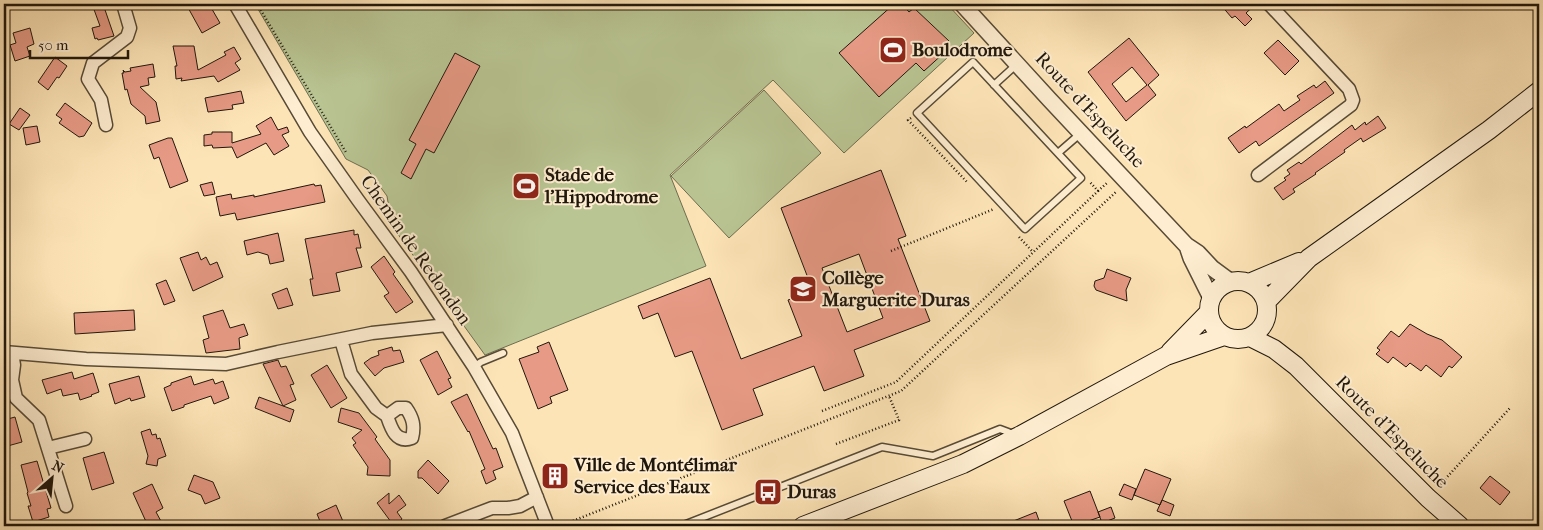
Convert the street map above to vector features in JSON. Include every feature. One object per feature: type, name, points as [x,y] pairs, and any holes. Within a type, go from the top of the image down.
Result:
[{"type":"main road","points":[[1266,302],[1309,258],[1490,130],[1539,91]]},
{"type":"main road","points":[[1249,283],[1309,258]]},
{"type":"main road","points":[[1166,356],[1210,305],[1216,291],[1231,282],[1249,283],[1256,288],[1266,302],[1267,312],[1262,328],[1250,337],[1232,339],[1216,330],[1211,322],[1210,305]]},
{"type":"main road","name":"Route d'Espeluche","points":[[1265,321],[1296,366]]},
{"type":"main road","points":[[803,526],[963,464],[1019,436],[1166,356],[1224,336]]},
{"type":"main road","name":"Route d'Espeluche","points":[[1250,337],[1274,349],[1296,366],[1428,498],[1460,526]]},
{"type":"street","points":[[106,125],[101,100],[88,79],[93,63],[127,37],[130,28],[123,4]]},
{"type":"street","name":"Chemin de Redondon","points":[[235,4],[310,132],[448,325],[474,367],[512,433],[548,526]]},
{"type":"street","name":"Route d'Espeluche","points":[[962,4],[1186,245],[1231,282]]},
{"type":"street","points":[[1258,175],[1351,106],[1353,100],[1350,89],[1270,4]]},
{"type":"street","name":"Route d'Espeluche","points":[[1186,245],[1210,305]]},
{"type":"street","points":[[66,506],[39,420],[16,398],[12,380],[14,365],[8,352],[76,358],[226,364],[372,333],[448,325]]},
{"type":"street","points":[[342,340],[351,374],[376,408],[387,416]]},
{"type":"street","points":[[48,448],[84,439]]},
{"type":"street","points":[[445,526],[492,508],[520,506],[537,497]]},
{"type":"lane","points":[[973,62],[994,84],[1081,178],[1025,229],[917,113],[973,62]]},
{"type":"lane","points":[[994,84],[1017,64]]},
{"type":"lane","points":[[1058,153],[1081,133]]},
{"type":"lane","points":[[474,367],[503,353]]},
{"type":"lane","points":[[681,526],[882,447],[933,456],[1000,429],[1019,436]]},
{"type":"path","points":[[257,4],[347,154]]},
{"type":"path","points":[[822,411],[896,382],[1098,191],[1087,179],[1078,175]]},
{"type":"path","points":[[559,526],[901,391],[1128,181]]},
{"type":"path","points":[[891,250],[992,209]]},
{"type":"path","points":[[836,444],[899,420],[889,396]]},
{"type":"path","points":[[1428,498],[1510,408]]},
{"type":"path","points":[[1530,526],[1539,515]]},
{"type":"green space","name":"Stade de l'Hippodrome","points":[[255,4],[947,4],[974,33],[844,153],[773,80],[670,175],[706,266],[485,355],[392,226],[387,196],[368,170],[346,159]]},
{"type":"green space","points":[[764,90],[821,153],[729,238],[671,176]]},
{"type":"building","points":[[92,4],[103,4],[114,36],[95,39],[92,28],[100,26]]},
{"type":"building","points":[[186,4],[209,4],[220,23],[202,33]]},
{"type":"building","name":"Boulodrome","points":[[894,4],[902,4],[909,12],[914,8],[949,41],[941,48],[945,52],[924,71],[916,63],[879,97],[839,53]]},
{"type":"building","points":[[1220,4],[1256,4],[1246,13],[1252,19],[1245,26],[1235,16],[1232,18]]},
{"type":"building","points":[[30,28],[34,44],[27,47],[30,56],[15,61],[10,45],[16,43],[13,33]]},
{"type":"building","points":[[1129,38],[1159,75],[1148,85],[1156,95],[1126,121],[1088,72]],"holes":[[[1132,67],[1147,85],[1126,102],[1112,84]]]},
{"type":"building","points":[[1278,40],[1299,61],[1285,75],[1264,53]]},
{"type":"building","points":[[173,46],[194,46],[198,70],[226,55],[224,52],[234,47],[241,59],[235,63],[240,70],[218,82],[214,76],[181,81],[182,78],[176,79],[175,66],[177,66]]},
{"type":"building","points":[[455,53],[480,66],[434,153],[426,149],[411,179],[401,173],[416,144],[409,140]]},
{"type":"building","points":[[55,57],[67,66],[48,90],[38,82]]},
{"type":"building","points":[[153,64],[155,77],[148,78],[149,85],[140,87],[156,102],[160,121],[146,124],[145,116],[131,104],[127,89],[125,90],[122,73],[124,73],[123,70],[125,72],[131,71],[130,68]]},
{"type":"building","points":[[1325,81],[1334,93],[1259,146],[1256,141],[1239,153],[1228,138],[1245,126],[1246,128],[1279,104],[1284,111],[1300,100],[1297,96],[1314,85],[1316,88]]},
{"type":"building","points":[[241,91],[244,103],[232,105],[233,109],[208,112],[205,98]]},
{"type":"building","points":[[65,103],[92,123],[84,136],[79,137],[59,123],[62,119],[56,115]]},
{"type":"building","points":[[20,108],[30,115],[19,130],[9,124]]},
{"type":"building","points":[[1378,116],[1386,128],[1363,142],[1361,138],[1316,174],[1293,189],[1295,192],[1283,200],[1274,188],[1286,180],[1284,178],[1290,174],[1287,170],[1299,162],[1301,164],[1352,125],[1355,130],[1365,122],[1366,125]]},
{"type":"building","points":[[271,117],[278,130],[287,127],[289,132],[282,135],[289,146],[274,155],[266,143],[237,158],[232,147],[213,148],[212,145],[204,146],[204,135],[212,134],[212,132],[232,132],[232,143],[261,134],[256,126]]},
{"type":"building","points":[[37,126],[40,142],[26,145],[23,128]]},
{"type":"building","points":[[172,138],[188,181],[170,188],[159,157],[154,159],[149,145]]},
{"type":"building","points":[[881,170],[906,236],[898,239],[930,321],[854,350],[864,376],[824,391],[814,366],[753,389],[763,415],[722,430],[692,351],[675,357],[658,313],[643,319],[638,306],[710,278],[741,359],[802,336],[788,300],[813,291],[781,208]],"holes":[[[859,254],[883,318],[847,332],[822,268]]]},
{"type":"building","points":[[212,182],[215,194],[204,196],[200,185]]},
{"type":"building","points":[[314,184],[315,186],[321,185],[325,202],[237,220],[235,213],[220,216],[216,197],[231,194],[232,199],[254,195],[254,197]]},
{"type":"building","points":[[354,230],[354,235],[358,234],[361,248],[356,248],[362,267],[336,273],[340,291],[313,296],[310,279],[313,279],[305,239]]},
{"type":"building","points":[[278,233],[284,261],[270,264],[268,255],[258,252],[247,255],[244,241]]},
{"type":"building","points":[[198,252],[201,260],[206,257],[210,265],[217,262],[223,277],[193,291],[180,258]]},
{"type":"building","points":[[384,256],[395,272],[393,274],[413,302],[396,313],[384,296],[389,293],[371,267]]},
{"type":"building","points":[[1107,269],[1131,278],[1126,290],[1127,301],[1096,290],[1094,286],[1095,281],[1104,278]]},
{"type":"building","points":[[166,280],[175,301],[164,305],[156,284]]},
{"type":"building","points":[[287,288],[293,305],[278,309],[272,294]]},
{"type":"building","points":[[134,310],[135,330],[75,334],[74,313]]},
{"type":"building","points":[[223,310],[230,328],[244,324],[248,335],[239,338],[240,349],[206,353],[203,340],[209,338],[203,316]]},
{"type":"building","points":[[1410,324],[1442,340],[1462,357],[1452,368],[1449,366],[1441,377],[1426,365],[1421,371],[1410,363],[1406,367],[1393,357],[1388,363],[1376,354],[1380,350],[1377,348],[1391,331],[1399,337]]},
{"type":"building","points":[[549,342],[568,390],[550,397],[552,403],[538,409],[519,359],[539,352],[537,347]]},
{"type":"building","points":[[392,347],[393,351],[400,350],[404,362],[384,368],[375,376],[364,363],[379,355],[378,351]]},
{"type":"building","points":[[437,351],[451,378],[448,379],[452,387],[438,395],[420,360]]},
{"type":"building","points":[[278,360],[281,367],[286,366],[294,384],[290,385],[296,400],[283,406],[263,364]]},
{"type":"building","points":[[327,365],[347,398],[331,408],[311,375]]},
{"type":"building","points":[[72,372],[74,379],[93,373],[99,392],[80,400],[78,393],[63,396],[61,389],[47,394],[42,380]]},
{"type":"building","points":[[139,376],[145,397],[131,401],[130,398],[115,404],[109,384]]},
{"type":"building","points":[[191,376],[194,385],[213,379],[215,384],[223,381],[229,398],[214,404],[211,396],[172,411],[164,388],[171,385],[171,383]]},
{"type":"building","points":[[467,394],[493,449],[496,448],[503,467],[493,471],[496,479],[486,484],[481,471],[485,469],[469,431],[451,402]]},
{"type":"building","points":[[259,397],[294,410],[290,422],[255,408]]},
{"type":"building","points":[[341,408],[359,413],[377,437],[375,439],[390,460],[390,476],[367,475],[368,467],[353,445],[356,443],[352,438],[362,430],[338,422]]},
{"type":"building","points":[[15,417],[22,442],[4,447],[4,420]]},
{"type":"building","points":[[150,429],[152,435],[156,434],[157,439],[160,438],[166,456],[158,459],[157,466],[146,464],[148,456],[141,432]]},
{"type":"building","points":[[104,452],[114,483],[92,490],[83,458]]},
{"type":"building","points":[[428,460],[449,481],[438,494],[422,478],[418,478],[418,471]]},
{"type":"building","points":[[37,461],[51,508],[47,509],[49,517],[33,522],[28,506],[31,506],[21,465]]},
{"type":"building","name":"Ville de Montélimar Service des Eaux","points":[[548,466],[560,466],[562,485],[550,487]]},
{"type":"building","points":[[1145,469],[1171,479],[1160,505],[1134,495]]},
{"type":"building","points":[[194,475],[213,482],[220,498],[205,504],[201,495],[188,490]]},
{"type":"building","points":[[1490,476],[1510,492],[1500,505],[1480,488]]},
{"type":"building","points":[[152,484],[163,508],[156,512],[162,523],[148,526],[133,493]]},
{"type":"building","points":[[1124,484],[1136,489],[1132,500],[1119,495]]},
{"type":"building","points":[[1090,491],[1100,517],[1074,526],[1064,501]]},
{"type":"building","points":[[389,493],[389,504],[399,495],[406,505],[397,512],[402,519],[394,526],[377,503]]},
{"type":"building","points":[[1162,500],[1174,505],[1170,516],[1157,511]]},
{"type":"building","points":[[336,505],[345,526],[322,526],[317,514]]},
{"type":"building","points":[[1111,507],[1115,518],[1102,523],[1098,512]]},
{"type":"building","points":[[1036,512],[1041,526],[1001,526]]},
{"type":"place","name":"Boulodrome","points":[[893,50]]},
{"type":"place","name":"Stade de l'Hippodrome","points":[[526,186]]},
{"type":"place","name":"Collège Marguerite Duras","points":[[803,289]]},
{"type":"place","name":"Ville de Montélimar Service des Eaux","points":[[555,476]]},
{"type":"place","name":"Duras","points":[[768,492]]}]
